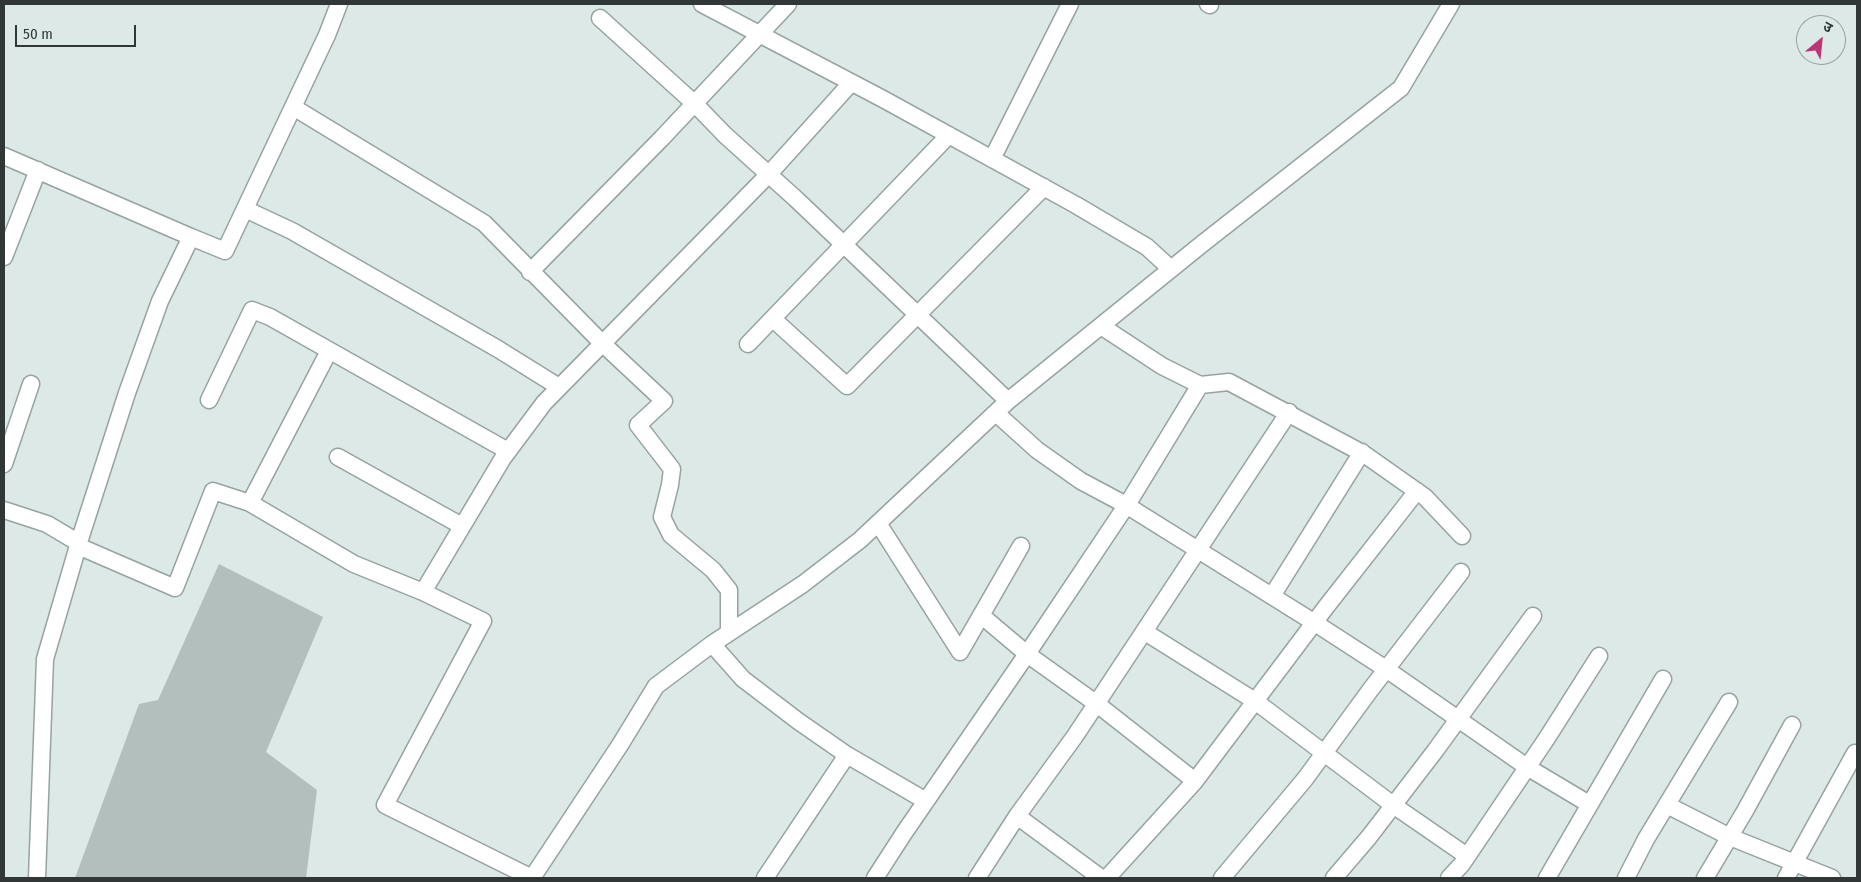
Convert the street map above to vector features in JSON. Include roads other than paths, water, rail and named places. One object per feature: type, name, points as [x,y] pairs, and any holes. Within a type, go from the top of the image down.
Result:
[{"type":"street","points":[[4,156],[225,251],[339,4]]},
{"type":"street","points":[[702,4],[1044,187],[1147,247],[1171,269]]},
{"type":"street","points":[[530,272],[695,104],[788,4]]},
{"type":"street","points":[[4,510],[46,524],[78,545],[175,588],[213,491],[250,503],[354,564],[423,592],[483,621],[385,805],[532,878],[620,745],[656,686],[712,644],[803,584],[860,540],[1008,401],[1171,269],[1401,88],[1451,4]]},
{"type":"street","points":[[992,159],[1066,5]]},
{"type":"street","points":[[600,18],[695,104],[725,135],[844,244],[1008,401]]},
{"type":"street","points":[[423,592],[508,451],[544,403],[769,174],[851,83]]},
{"type":"street","points":[[293,107],[484,223],[530,272],[664,401],[638,425],[672,469],[662,517],[671,535],[713,570],[729,590],[729,633]]},
{"type":"street","points":[[748,344],[949,135]]},
{"type":"street","points":[[4,257],[38,170]]},
{"type":"street","points":[[772,319],[847,386],[1044,187]]},
{"type":"street","points":[[245,209],[300,236],[490,345],[559,387]]},
{"type":"street","points":[[37,878],[45,659],[78,545],[127,393],[160,301],[191,237]]},
{"type":"street","points":[[209,400],[252,310],[270,317],[508,451]]},
{"type":"street","points":[[1100,326],[1162,366],[1200,385],[1230,382],[1362,452],[1425,497],[1462,536]]},
{"type":"street","points":[[250,503],[330,351]]},
{"type":"street","points":[[4,464],[31,384]]},
{"type":"street","points":[[875,878],[1126,505],[1200,385]]},
{"type":"street","points":[[977,878],[1017,816],[1076,736],[1288,412]]},
{"type":"street","points":[[996,413],[1037,450],[1081,481],[1126,505],[1272,596],[1386,669],[1527,767],[1589,804]]},
{"type":"street","points":[[1272,596],[1362,452]]},
{"type":"street","points":[[338,457],[462,526]]},
{"type":"street","points":[[1107,878],[1195,781],[1314,623],[1417,491]]},
{"type":"street","points":[[878,523],[960,652],[1021,546]]},
{"type":"street","points":[[1222,878],[1266,828],[1461,572]]},
{"type":"street","points":[[982,616],[1027,654],[1097,704],[1195,781]]},
{"type":"street","points":[[1334,878],[1393,805],[1533,616]]},
{"type":"street","points":[[1145,632],[1256,701],[1393,805],[1467,856]]},
{"type":"street","points":[[712,644],[743,679],[798,721],[848,755],[926,801]]},
{"type":"street","points":[[1449,878],[1467,856],[1599,656]]},
{"type":"street","points":[[1547,878],[1664,679]]},
{"type":"street","points":[[1626,878],[1729,702]]},
{"type":"street","points":[[1706,878],[1792,725]]},
{"type":"street","points":[[1786,878],[1855,753]]},
{"type":"street","points":[[765,878],[848,755]]},
{"type":"street","points":[[1667,805],[1730,837],[1832,878]]},
{"type":"street","points":[[1017,816],[1101,878]]}]
